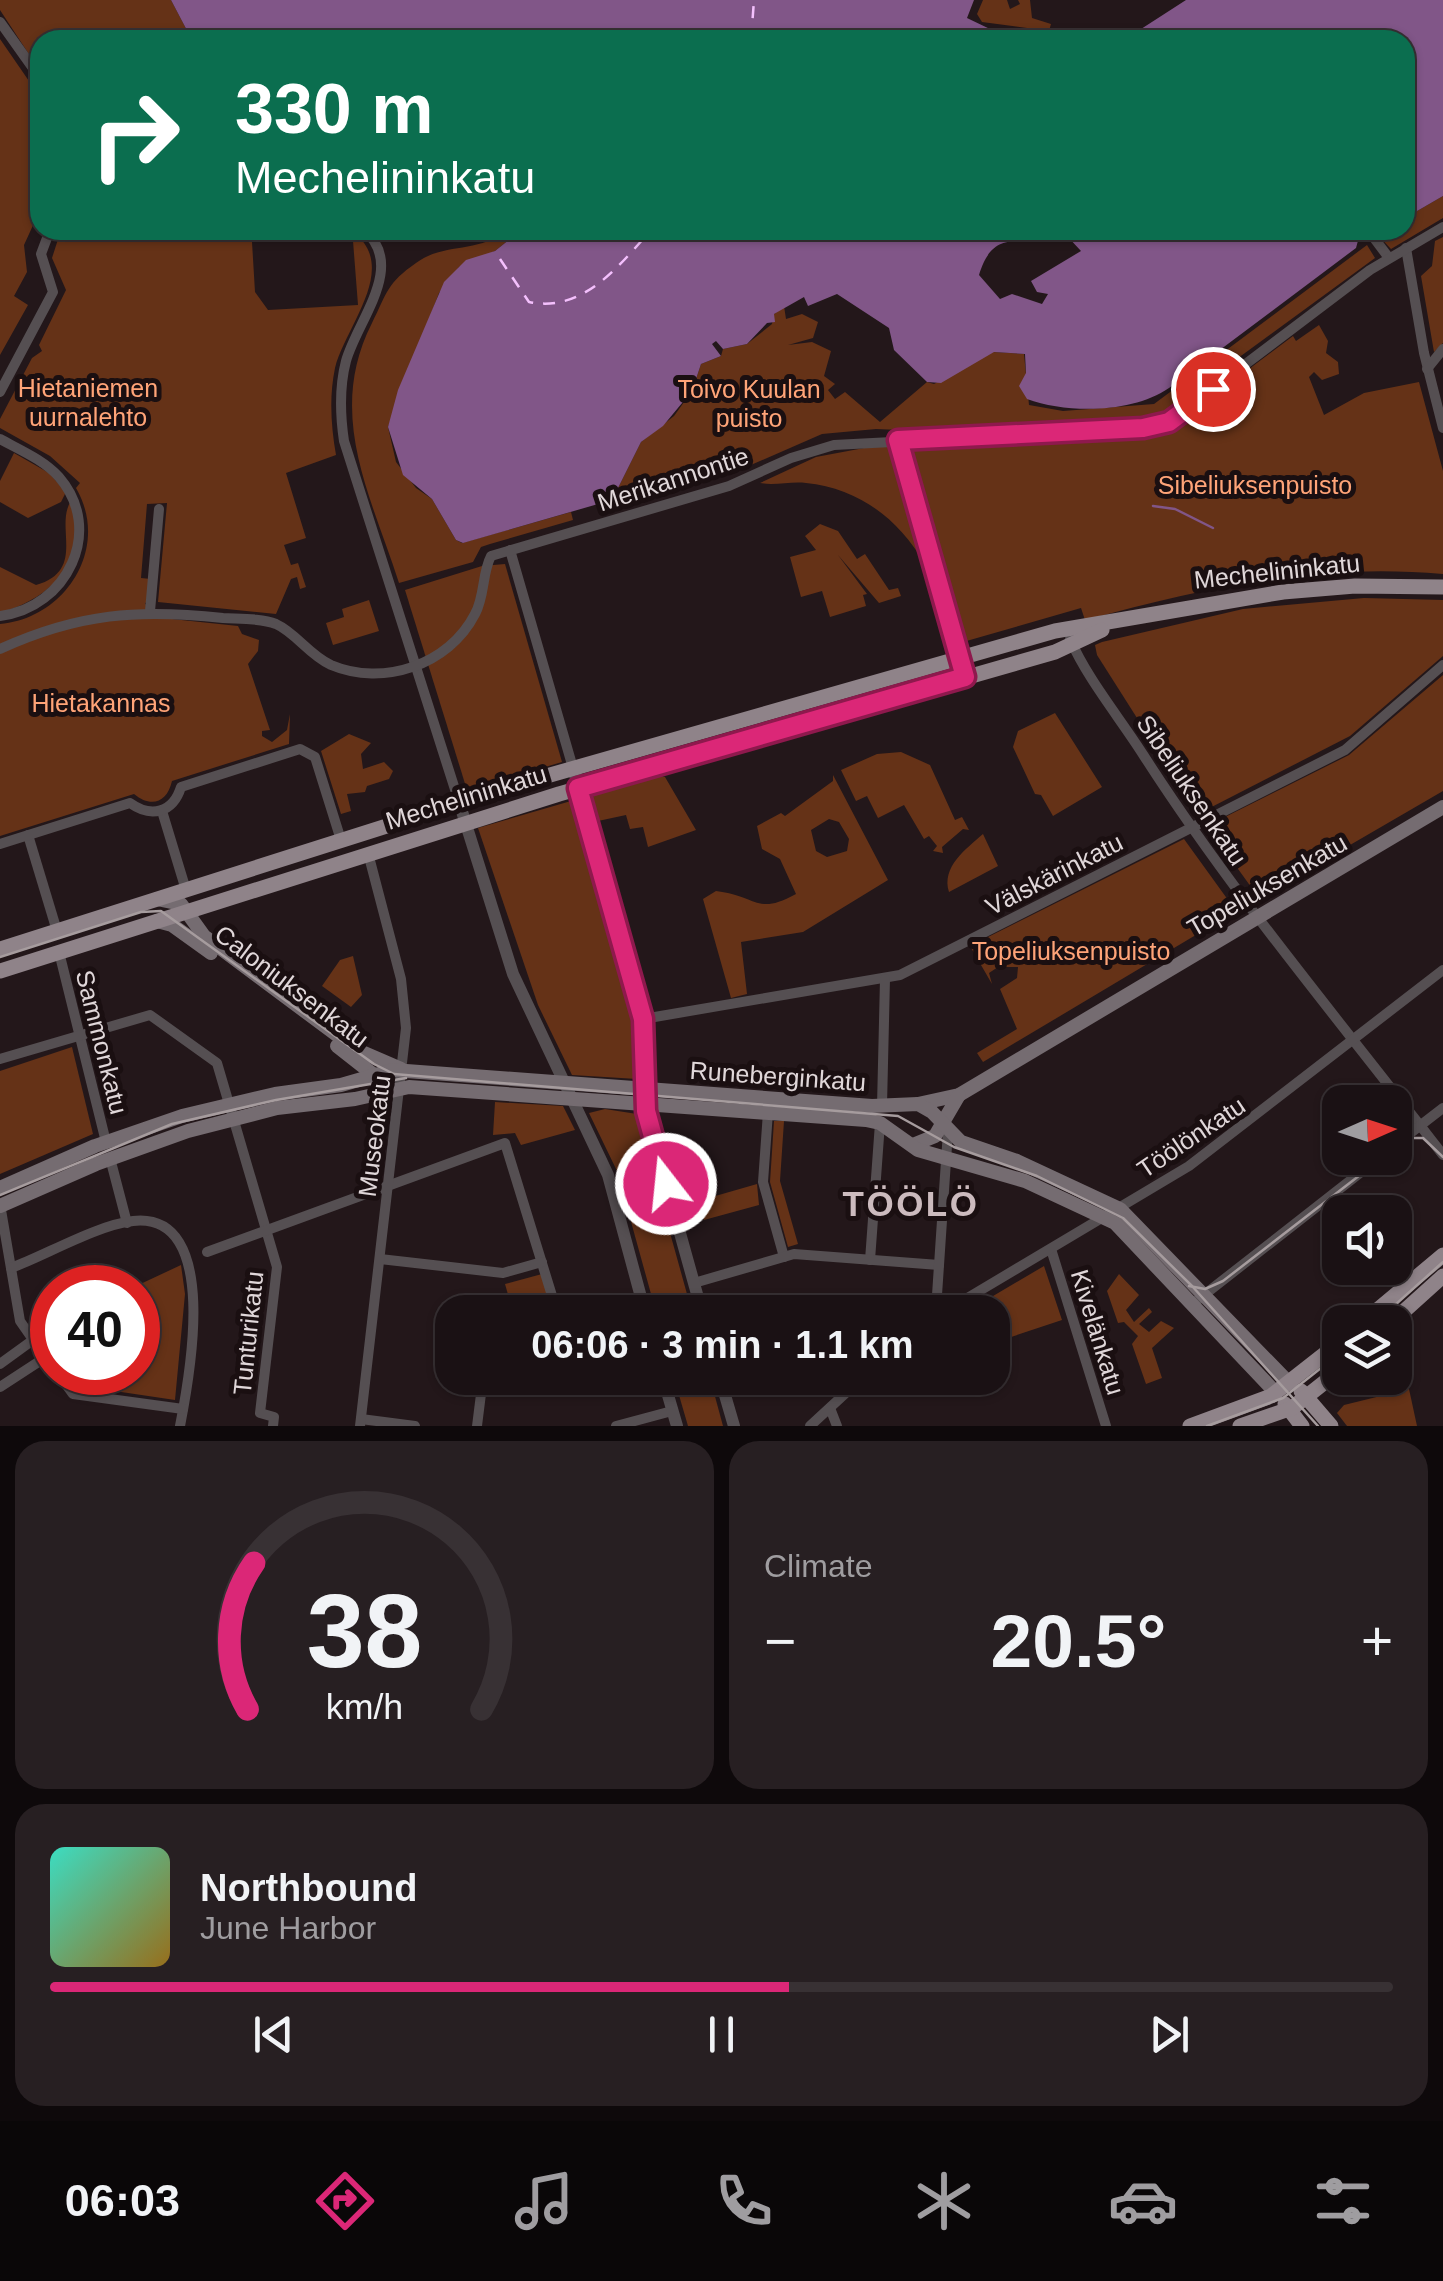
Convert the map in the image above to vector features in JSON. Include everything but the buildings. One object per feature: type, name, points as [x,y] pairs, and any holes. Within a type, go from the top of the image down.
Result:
[{"type":"main road","name":"Mechelininkatu","points":[[0,970],[466,822],[965,677],[1119,622],[1215,601],[1308,589],[1443,587]]},
{"type":"main road","name":"Mechelininkatu","points":[[0,949],[572,768],[959,657],[1069,637]]},
{"type":"main road","name":"Topeliuksenkatu","points":[[918,1104],[959,1094],[1443,807]]},
{"type":"main road","name":"Caloniuksenkatu","points":[[156,899],[189,910],[204,936],[357,1050],[402,1069]]},
{"type":"main road","name":"Caloniuksenkatu","points":[[156,920],[180,930],[372,1076],[399,1088]]},
{"type":"main road","name":"Runeberginkatu","points":[[0,1188],[106,1142],[402,1069],[564,1081],[646,1097],[880,1123],[914,1145],[946,1159],[1025,1182],[1106,1217],[1200,1298]]},
{"type":"main road","name":"Runeberginkatu","points":[[0,1205],[231,1111],[399,1088],[572,1101],[646,1097],[918,1104],[961,1142],[1017,1161],[1120,1208],[1283,1389]]},
{"type":"main road","points":[[914,1145],[932,1139],[946,1128],[959,1094]]},
{"type":"main road","points":[[880,1123],[882,1106]]},
{"type":"main road","points":[[1383,1305],[1443,1255]]},
{"type":"main road","points":[[1411,1305],[1443,1276]]},
{"type":"main road","points":[[1190,1426],[1283,1389],[1322,1357]]},
{"type":"main road","points":[[1240,1426],[1290,1409],[1322,1385]]},
{"type":"main road","points":[[1283,1389],[1308,1397],[1331,1426]]},
{"type":"main road","points":[[1283,1389],[1302,1426]]},
{"type":"main road","points":[[1270,1426],[1289,1421],[1302,1426]]},
{"type":"street","points":[[0,22],[30,64]]},
{"type":"street","name":"Merikannontie","points":[[510,550],[728,486],[823,447],[1125,430],[1169,422],[1389,258],[1443,227]]},
{"type":"street","points":[[0,392],[53,292],[41,254],[46,240]]},
{"type":"street","points":[[374,240],[381,266],[376,294],[345,366],[341,420],[350,464],[513,974],[608,1175],[640,1295]]},
{"type":"street","points":[[1376,240],[1389,258]]},
{"type":"street","points":[[1406,248],[1443,428]]},
{"type":"street","points":[[1428,369],[1443,349]]},
{"type":"street","points":[[0,439],[60,478],[75,502],[80,528],[73,566],[50,595],[20,612],[0,616]]},
{"type":"street","points":[[898,440],[965,677]]},
{"type":"street","points":[[150,610],[159,510]]},
{"type":"street","points":[[0,649],[88,620],[150,610],[276,624],[315,656],[348,670],[382,674],[416,666],[460,637],[480,604],[488,559],[510,550],[643,1019],[646,1097],[697,1295]]},
{"type":"street","name":"Sibeliuksenkatu","points":[[1069,637],[1190,827],[1256,918],[1443,1155]]},
{"type":"street","name":"Välskärinkatu","points":[[643,1019],[885,979],[1345,750],[1443,665]]},
{"type":"street","points":[[0,844],[130,803],[142,810],[162,810],[176,800],[181,786],[300,749],[315,757],[341,840]]},
{"type":"street","points":[[162,810],[186,890]]},
{"type":"street","points":[[28,835],[57,931]]},
{"type":"street","name":"Museokatu","points":[[360,1422],[402,1069],[404,996],[368,854]]},
{"type":"street","name":"Sammonkatu","points":[[59,952],[106,1142]]},
{"type":"street","name":"Töölönkatu","points":[[973,1295],[1106,1217],[1248,1123],[1443,970]]},
{"type":"street","points":[[882,1106],[885,979]]},
{"type":"street","name":"Tunturikatu","points":[[79,1034],[150,1015],[217,1063],[277,1267],[260,1414],[274,1417],[273,1426]]},
{"type":"street","points":[[0,1059],[79,1034]]},
{"type":"street","points":[[538,1079],[551,1059]]},
{"type":"street","points":[[1412,1132],[1443,1108]]},
{"type":"street","points":[[768,1112],[763,1182],[784,1257]]},
{"type":"street","points":[[870,1260],[880,1123]]},
{"type":"street","points":[[937,1295],[946,1128]]},
{"type":"street","points":[[207,1252],[505,1143],[552,1295]]},
{"type":"street","points":[[110,1158],[127,1222]]},
{"type":"street","points":[[1200,1298],[1357,1175]]},
{"type":"street","points":[[0,1205],[20,1321],[30,1336]]},
{"type":"street","points":[[11,1268],[127,1222],[141,1221],[165,1230],[181,1246],[194,1274],[180,1426]]},
{"type":"street","name":"Kivelänkatu","points":[[1050,1249],[1106,1426]]},
{"type":"street","points":[[694,1283],[784,1257],[939,1266]]},
{"type":"street","points":[[380,1259],[498,1273],[542,1262]]},
{"type":"street","points":[[0,1364],[30,1342]]},
{"type":"street","points":[[0,1387],[30,1374]]},
{"type":"street","points":[[80,1395],[183,1409]]},
{"type":"street","points":[[477,1426],[482,1395]]},
{"type":"street","points":[[668,1395],[676,1426]]},
{"type":"street","points":[[725,1395],[734,1426]]},
{"type":"street","points":[[810,1426],[844,1395]]},
{"type":"street","points":[[830,1408],[837,1426]]},
{"type":"street","points":[[616,1426],[672,1410]]},
{"type":"street","points":[[360,1422],[415,1426]]},
{"type":"green space","points":[[0,0],[171,0],[187,30],[30,30],[30,56],[0,10]]},
{"type":"green space","points":[[983,0],[1007,0],[1010,9],[1020,4],[1018,0],[1030,0],[1032,18],[1051,24],[1049,30],[1042,30],[982,22],[977,14]]},
{"type":"green space","points":[[0,39],[30,82],[30,232],[24,245],[27,272],[14,296],[28,305],[0,355]]},
{"type":"green space","points":[[1443,196],[1443,218],[1415,235],[1415,212]]},
{"type":"green space","points":[[1443,237],[1443,343],[1434,352],[1421,276],[1432,266],[1435,241]]},
{"type":"green space","points":[[58,240],[263,240],[252,242],[255,292],[268,310],[358,305],[353,241],[349,240],[361,240],[372,266],[364,300],[335,368],[331,412],[336,455],[286,473],[306,538],[284,545],[291,565],[298,563],[306,587],[300,589],[297,577],[291,579],[276,614],[158,602],[167,503],[147,504],[141,578],[151,579],[149,602],[145,603],[153,617],[238,626],[242,634],[259,640],[258,651],[248,664],[270,730],[262,731],[262,736],[272,742],[287,730],[290,714],[289,744],[172,781],[158,801],[146,801],[134,794],[0,836],[0,624],[23,619],[62,595],[76,577],[88,534],[76,488],[80,483],[50,456],[0,428],[0,419],[32,358],[42,351],[39,345],[66,290],[52,258]]},
{"type":"green space","points":[[509,240],[495,251],[459,267],[439,293],[388,427],[396,462],[416,488],[432,499],[456,540],[462,543],[571,512],[573,520],[481,547],[473,562],[399,583],[357,453],[353,389],[359,357],[385,296],[406,270],[438,252]]},
{"type":"green space","points":[[1382,240],[1406,240],[1391,249]]},
{"type":"green space","name":"Toivo Kuulan puisto","points":[[1367,245],[1375,258],[1156,418],[975,433],[876,429],[822,434],[744,468],[715,473],[694,484],[600,512],[598,504],[612,500],[641,442],[674,416],[692,391],[701,364],[721,356],[723,349],[747,344],[772,324],[774,314],[784,306],[786,319],[802,314],[818,322],[813,338],[788,345],[812,342],[831,351],[824,376],[835,384],[828,390],[835,399],[845,392],[880,422],[927,382],[934,384],[993,352],[1024,354],[1029,405],[1063,411],[1154,404]]},
{"type":"green space","name":"Sibeliuksenpuisto","points":[[1319,325],[1328,341],[1326,353],[1338,362],[1339,374],[1322,380],[1314,372],[1309,377],[1324,415],[1364,393],[1419,382],[1443,471],[1443,574],[1351,572],[1263,580],[1085,620],[1081,608],[963,642],[908,450],[1162,434],[1293,336],[1296,341]]},
{"type":"green space","points":[[888,446],[893,451],[924,563],[889,520],[860,499],[825,486],[760,483],[816,457]]},
{"type":"green space","points":[[14,453],[49,473],[66,492],[61,502],[28,518],[0,502],[0,481]]},
{"type":"green space","points":[[71,501],[75,542],[62,574],[36,597],[0,613],[0,567],[36,585],[61,569]]},
{"type":"green space","points":[[820,524],[838,531],[857,559],[865,554],[889,590],[898,588],[901,596],[879,603],[838,555],[867,594],[863,595],[866,606],[830,617],[822,591],[801,597],[790,557],[816,550],[805,536]]},
{"type":"green space","points":[[505,564],[562,762],[467,790],[405,590],[482,566]]},
{"type":"green space","points":[[1364,598],[1443,600],[1443,656],[1350,736],[1198,814],[1097,655],[1095,645],[1243,609]]},
{"type":"green space","points":[[369,600],[379,631],[333,645],[326,623],[344,617],[342,609]]},
{"type":"green space","points":[[1443,675],[1443,791],[1259,898],[1207,826],[1349,755]]},
{"type":"green space","points":[[1055,713],[1102,787],[1053,816],[1041,795],[1035,794],[1013,747],[1018,731]]},
{"type":"green space","points":[[349,734],[371,743],[361,754],[363,769],[384,762],[393,771],[389,779],[367,786],[365,792],[347,794],[351,811],[341,814],[321,751]]},
{"type":"green space","points":[[901,752],[930,765],[955,820],[962,817],[969,830],[963,829],[942,847],[943,853],[933,851],[937,846],[929,836],[924,839],[904,805],[878,818],[867,796],[856,801],[841,770],[877,754]]},
{"type":"green space","points":[[657,775],[665,777],[696,830],[648,847],[643,827],[630,829],[626,815],[598,821],[590,794]]},
{"type":"green space","points":[[833,775],[888,880],[803,932],[741,942],[747,994],[731,998],[703,899],[716,891],[773,904],[796,894],[780,859],[762,849],[757,826],[781,813],[785,816],[833,781]],"holes":[[[829,819],[839,822],[849,839],[847,851],[827,857],[816,851],[811,830]]]},
{"type":"green space","points":[[571,801],[633,1017],[637,1079],[572,1075],[538,1005],[478,828]]},
{"type":"green space","points":[[983,834],[998,866],[949,892],[947,883],[952,867]]},
{"type":"green space","name":"Topeliuksenpuisto","points":[[1184,839],[1236,911],[983,1062],[977,1053],[1017,1029],[1000,989],[1017,978],[1018,967],[998,967],[989,973],[992,984],[970,946]]},
{"type":"green space","points":[[353,956],[362,995],[351,1007],[322,986],[340,960]]},
{"type":"green space","points":[[72,1047],[93,1134],[0,1174],[0,1071]]},
{"type":"green space","points":[[495,1102],[563,1106],[575,1130],[521,1145],[515,1133],[493,1135]]},
{"type":"green space","points":[[605,1109],[637,1114],[687,1295],[651,1295],[617,1171],[589,1113]]},
{"type":"green space","points":[[774,1121],[784,1121],[780,1181],[798,1244],[788,1247],[770,1182]]},
{"type":"green space","points":[[757,1184],[759,1205],[704,1220],[701,1212],[687,1216],[684,1205]]},
{"type":"green space","points":[[181,1265],[185,1294],[175,1400],[141,1395],[160,1395],[160,1275]]},
{"type":"green space","points":[[1044,1266],[1062,1320],[1010,1337],[1010,1295],[995,1295]]},
{"type":"green space","points":[[542,1274],[548,1295],[508,1295],[505,1284]]},
{"type":"green space","points":[[1119,1274],[1139,1295],[1126,1310],[1134,1322],[1149,1308],[1152,1312],[1139,1324],[1149,1332],[1161,1321],[1174,1328],[1152,1348],[1162,1378],[1146,1384],[1132,1344],[1138,1336],[1124,1322],[1118,1323],[1107,1291]]},
{"type":"green space","points":[[679,1395],[715,1395],[723,1426],[688,1426]]},
{"type":"green space","points":[[1385,1395],[1410,1395],[1417,1426],[1347,1426],[1337,1413],[1344,1405]]},
{"type":"shaded area","points":[[171,0],[974,0],[967,18],[992,30],[187,30]]},
{"type":"shaded area","points":[[1186,0],[1443,0],[1443,196],[1415,212],[1415,30],[1140,30]]},
{"type":"shaded area","points":[[509,240],[1019,240],[992,250],[979,275],[1000,299],[1012,294],[1042,304],[1048,294],[1037,292],[1031,281],[1081,251],[1071,240],[1358,240],[1356,248],[1169,388],[1137,402],[1100,408],[1061,407],[1027,399],[1019,386],[1026,373],[1025,354],[994,352],[941,383],[927,382],[894,350],[889,328],[837,294],[808,306],[804,297],[774,314],[775,322],[767,323],[747,344],[723,349],[716,341],[712,344],[721,356],[701,364],[692,391],[663,426],[641,442],[612,500],[463,543],[456,540],[432,499],[403,475],[388,427],[398,390],[444,282],[466,260],[495,251]]},
{"type":"waterway","points":[[1153,506],[1175,509],[1213,528]]},
{"type":"ferry route","points":[[752,30],[754,0]]},
{"type":"ferry route","points":[[500,259],[529,302],[548,304],[583,294],[598,284],[642,240]]},
{"type":"tram line","points":[[0,957],[141,912],[161,911],[374,1064],[394,1074],[898,1116],[954,1147],[1037,1176],[1123,1218],[1192,1286],[1318,1426]]},
{"type":"tram line","points":[[0,1195],[172,1124],[276,1100],[406,1078]]},
{"type":"tram line","points":[[1412,1138],[1423,1138],[1443,1157]]},
{"type":"tram line","points":[[1189,1286],[1205,1289],[1223,1281],[1360,1175]]},
{"type":"tram line","points":[[1395,1305],[1443,1262]]},
{"type":"tram line","points":[[1207,1426],[1283,1398],[1322,1367]]},
{"type":"district","name":"TÖÖLÖ","points":[[911,1204]]},
{"type":"route","points":[[666,1184],[646,1111],[643,1019],[578,788],[965,677],[898,440],[932,442],[1143,428],[1169,422],[1213,389]]},
{"type":"park label","name":"Hietaniemen uurnalehto","points":[[88,402]]},
{"type":"park label","name":"Hietakannas","points":[[101,703]]}]
